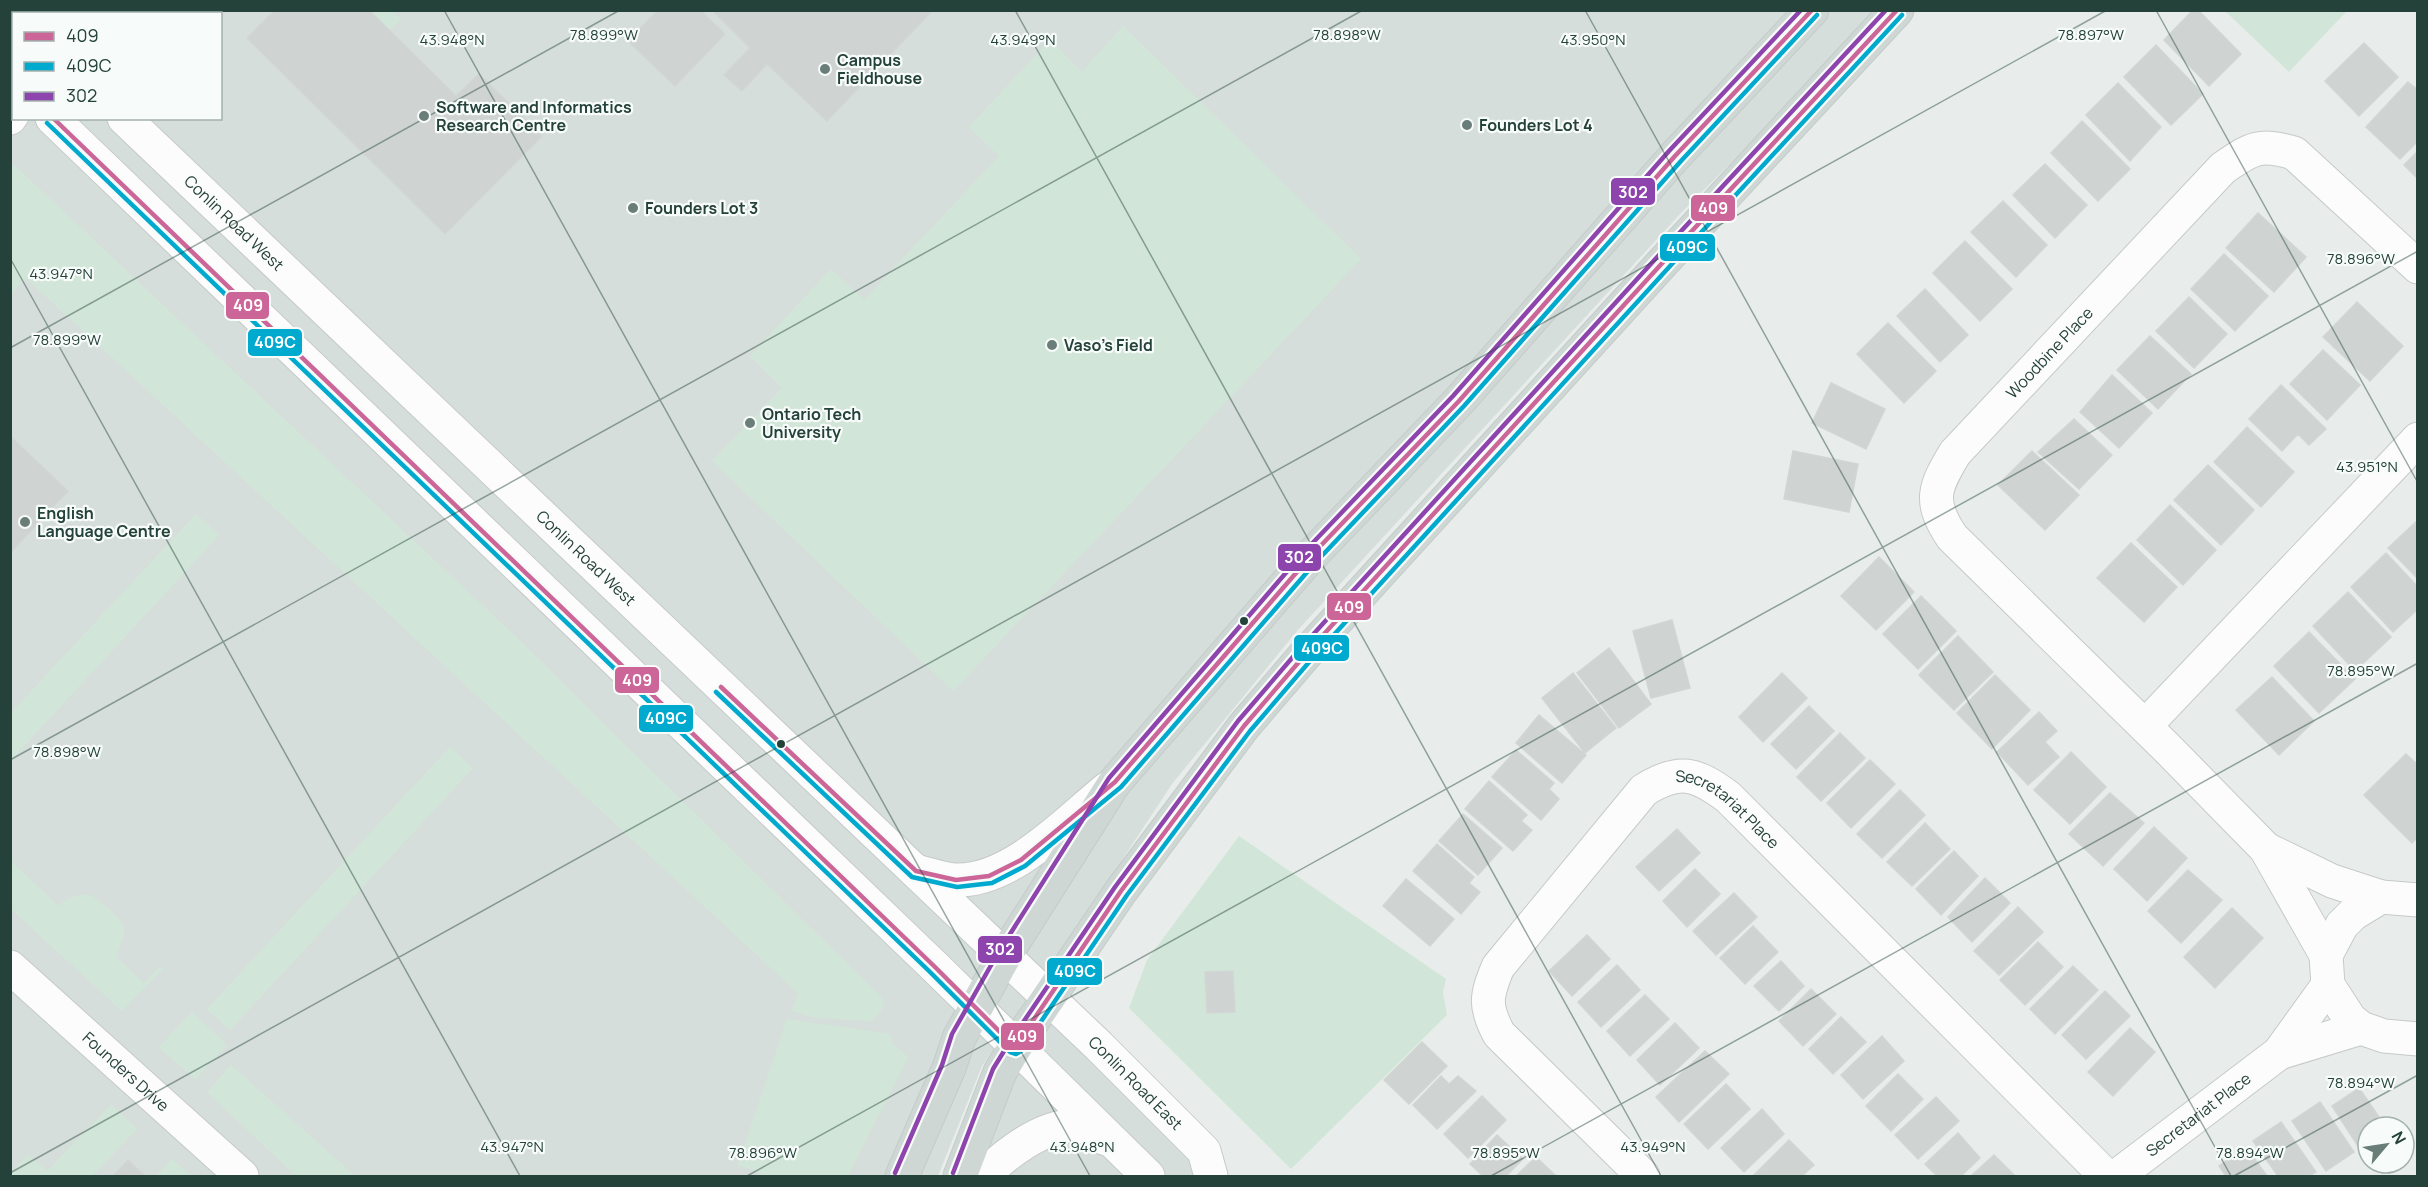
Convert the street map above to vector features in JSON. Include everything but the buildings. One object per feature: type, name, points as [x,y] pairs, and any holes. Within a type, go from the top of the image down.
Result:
[{"type":"main road","points":[[902,1176],[949,1068],[959,1038],[1005,957],[1115,782],[1309,558],[1459,401],[1675,156],[1812,10]]},
{"type":"main road","points":[[960,1176],[1000,1072],[1015,1047],[1120,891],[1244,726],[1304,656],[1665,260],[1897,10]]},
{"type":"street","points":[[54,120],[458,506],[1148,1176]]},
{"type":"street","name":"Conlin Road West","points":[[126,120],[1047,997]]},
{"type":"street","name":"Woodbine Place","points":[[2361,1028],[2350,1019],[2266,849],[2145,726],[1952,537],[1939,517],[1935,500],[1941,476],[1955,453],[2223,168],[2248,151],[2271,147],[2294,153],[2418,267]]},
{"type":"street","points":[[2145,726],[2418,439]]},
{"type":"street","name":"Secretariat Place","points":[[1643,1176],[1499,1034],[1489,1015],[1488,992],[1498,967],[1644,790],[1664,778],[1685,775],[1709,783],[1728,797],[2106,1176]]},
{"type":"street","points":[[916,871],[956,880],[988,876],[1020,860],[1115,782]]},
{"type":"street","name":"Woodbine Place","points":[[2266,849],[2332,881],[2381,897],[2418,900]]},
{"type":"street","name":"Secretariat Place","points":[[2279,1053],[2327,970],[2348,919],[2381,897]]},
{"type":"street","name":"Founders Drive","points":[[10,967],[242,1176]]},
{"type":"street","name":"Conlin Road East","points":[[1047,997],[1204,1151],[1211,1176]]},
{"type":"street","points":[[2361,1028],[2384,1036],[2418,1039]]},
{"type":"street","name":"Secretariat Place","points":[[2117,1176],[2279,1053],[2361,1028]]},
{"type":"street","points":[[983,1176],[1023,1144],[1057,1128],[1083,1126],[1116,1144]]},
{"type":"shaded area","name":"Ontario Tech University","points":[[10,11],[1882,11],[1680,214],[1297,631],[1172,784],[1072,936],[982,1066],[938,1176],[11,1176]]},
{"type":"shaded area","points":[[1047,997],[1211,1176],[960,1176]]},
{"type":"green space","points":[[369,11],[393,11],[401,19],[390,30]]},
{"type":"green space","points":[[2225,11],[2347,11],[2289,72]]},
{"type":"green space","name":"Vaso's Field","points":[[1123,26],[1361,259],[953,691],[712,461],[782,388],[750,356],[831,269],[864,300],[999,156],[969,127],[1050,40],[1082,72]]},
{"type":"green space","points":[[14,165],[514,635],[882,998],[884,1007],[871,1021],[816,1018],[792,1011],[798,993],[26,278],[11,294],[10,167]]},
{"type":"green space","points":[[196,514],[219,535],[11,760],[11,713]]},
{"type":"green space","points":[[450,747],[473,768],[230,1030],[207,1009]]},
{"type":"green space","points":[[1239,836],[1446,979],[1443,992],[1447,1015],[1291,1169],[1129,1008],[1147,960]]},
{"type":"green space","points":[[11,861],[58,906],[69,898],[87,894],[111,911],[124,929],[116,957],[144,983],[160,967],[163,969],[122,1011],[11,909]]},
{"type":"green space","points":[[192,1012],[227,1045],[195,1080],[159,1047]]},
{"type":"green space","points":[[787,1019],[890,1034],[892,1044],[908,1057],[848,1176],[760,1176],[760,1172],[738,1165]]},
{"type":"green space","points":[[231,1065],[355,1176],[296,1176],[207,1092]]},
{"type":"green space","points":[[111,1105],[137,1129],[92,1176],[11,1176],[11,1173],[28,1155],[47,1171]]},
{"type":"green space","points":[[172,1159],[191,1176],[157,1175]]},
{"type":"transit line","name":"302","points":[[895,1173],[942,1065],[952,1034],[998,953],[1109,778],[1303,553],[1453,396],[1669,151],[1801,10]]},
{"type":"transit line","name":"409","points":[[721,687],[916,871],[956,880],[989,876],[1021,860],[1115,782],[1309,558],[1459,401],[1675,156],[1812,10]]},
{"type":"transit line","name":"302","points":[[953,1173],[993,1069],[1009,1043],[1115,887],[1238,721],[1298,651],[1886,10]]},
{"type":"transit line","name":"409","points":[[55,120],[934,966],[1015,1047],[1121,891],[1244,726],[1304,656],[1665,260],[1897,10]]},
{"type":"transit line","name":"409C","points":[[716,692],[912,877],[957,887],[992,883],[1025,866],[1121,787],[1315,563],[1464,406],[1681,161],[1817,15]]},
{"type":"transit line","name":"409C","points":[[47,123],[929,971],[1010,1052],[1016,1054],[1021,1051],[1127,895],[1250,731],[1310,661],[1902,15]]},
{"type":"place","name":"Campus Fieldhouse","points":[[825,69]]},
{"type":"place","name":"Software and Informatics Research Centre","points":[[424,116]]},
{"type":"place","name":"Founders Lot 4","points":[[1467,125]]},
{"type":"place","name":"Founders Lot 3","points":[[633,208]]},
{"type":"place","name":"Vaso's Field","points":[[1052,345]]},
{"type":"place","name":"Ontario Tech University","points":[[750,423]]},
{"type":"place","name":"English Language Centre","points":[[25,522]]}]
